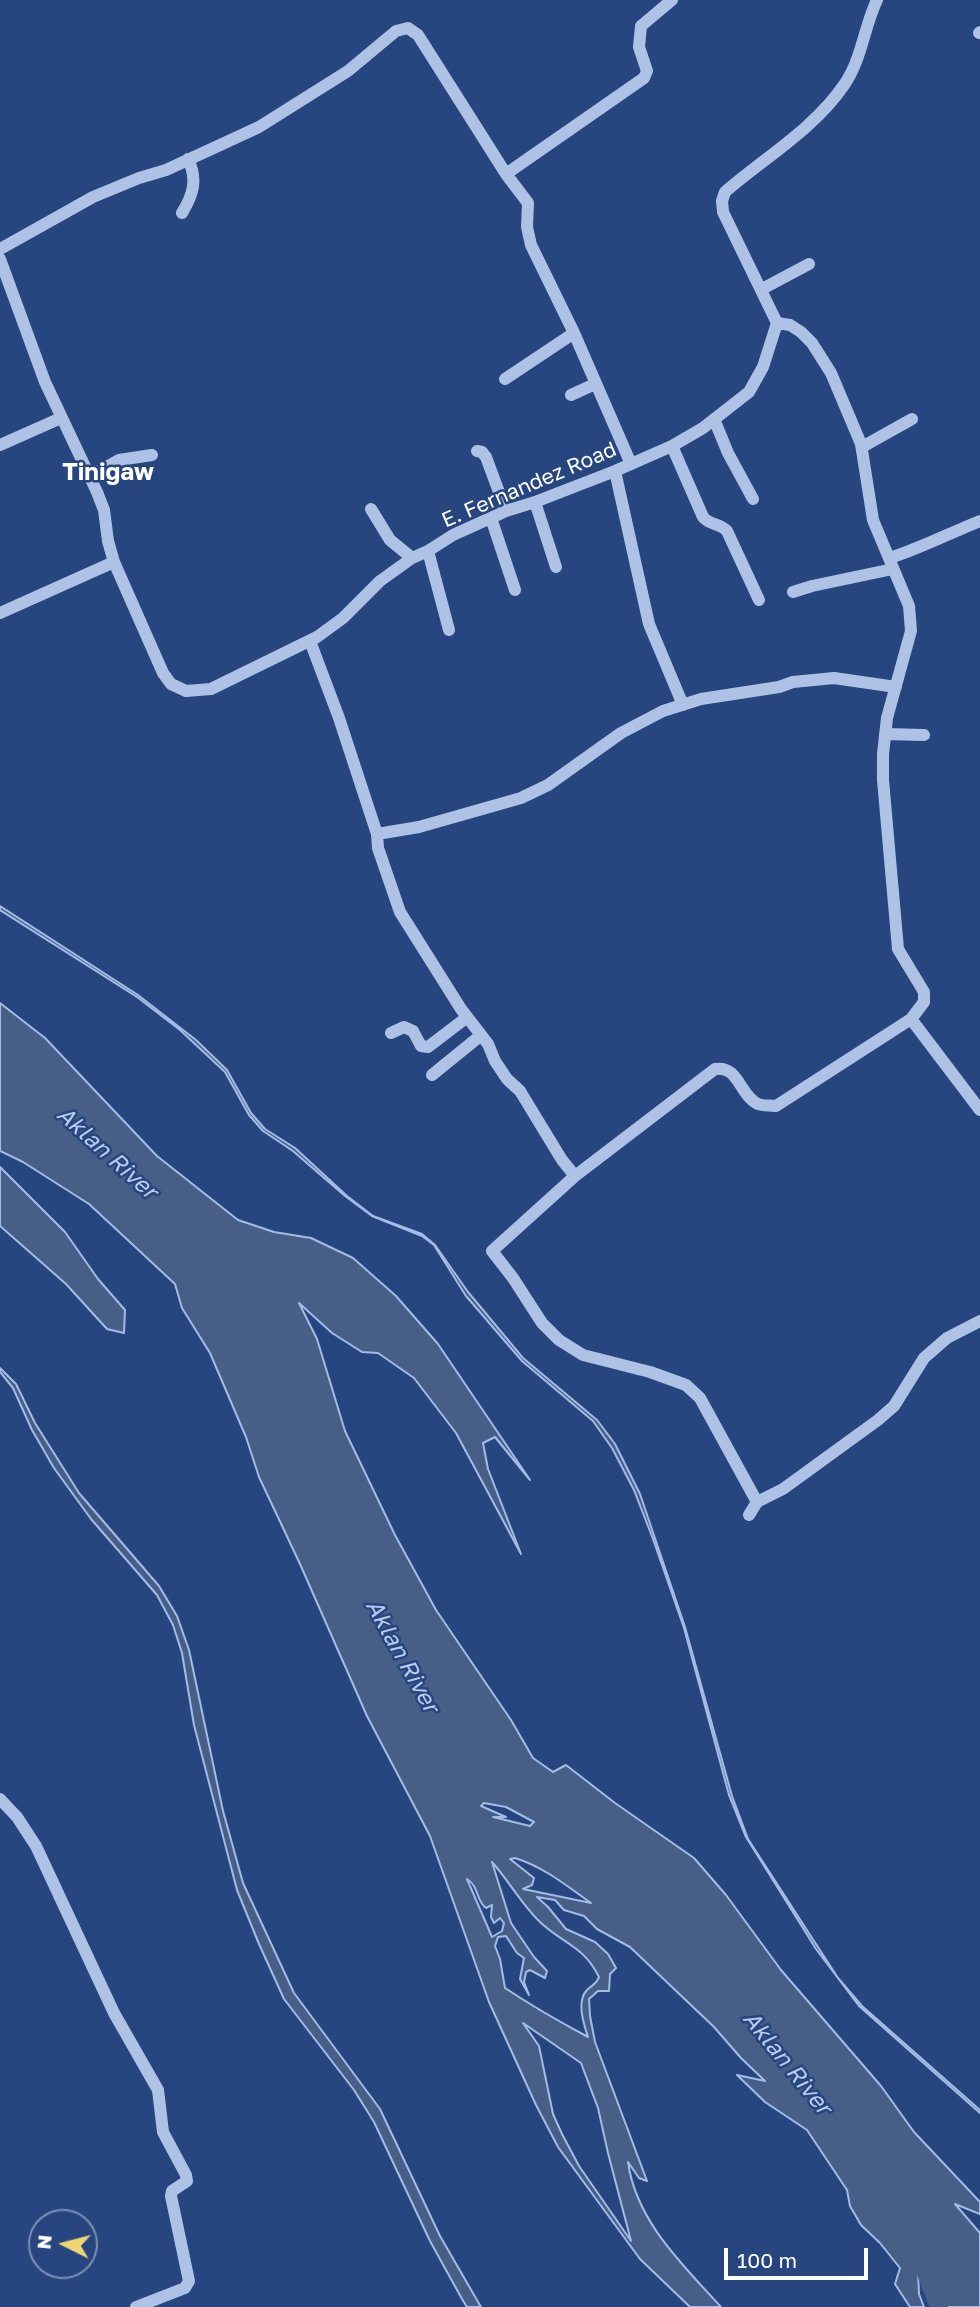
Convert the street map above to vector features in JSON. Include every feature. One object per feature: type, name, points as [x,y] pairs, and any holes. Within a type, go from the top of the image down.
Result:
[{"type":"street","points":[[506,174],[644,78],[647,71],[639,47],[641,26],[671,0]]},
{"type":"street","points":[[757,1502],[700,1398],[686,1385],[650,1372],[583,1355],[559,1340],[542,1323],[492,1251],[575,1176],[715,1069],[723,1067],[731,1072],[751,1099],[760,1105],[776,1105],[911,1019],[924,1002],[924,992],[898,948],[883,780],[885,734],[891,698],[911,631],[911,619],[904,592],[873,520],[862,447],[831,373],[812,343],[790,326],[777,323],[723,212],[722,201],[725,192],[788,142],[829,104],[844,85],[860,53],[877,0]]},
{"type":"street","points":[[0,249],[93,197],[259,127],[348,71],[396,31],[408,28],[418,36],[506,174],[528,203],[527,226],[531,245],[574,333],[631,464]]},
{"type":"street","points":[[182,214],[194,192],[194,180],[188,159]]},
{"type":"street","name":"E. Fernandez Road","points":[[0,259],[21,321],[61,418],[104,510],[114,562],[163,673],[171,684],[186,691],[211,689],[310,641],[344,618],[380,581],[412,558],[453,535],[506,511],[615,471],[672,446],[749,392],[763,367],[777,323]]},
{"type":"street","points":[[762,289],[808,264]]},
{"type":"street","points":[[505,379],[574,333]]},
{"type":"street","points":[[571,395],[596,384]]},
{"type":"street","points":[[0,445],[61,418]]},
{"type":"street","points":[[714,419],[728,453],[753,499]]},
{"type":"street","points":[[862,447],[912,419]]},
{"type":"street","points":[[672,446],[702,517],[727,531],[759,600]]},
{"type":"street","points":[[477,451],[486,457],[506,511]]},
{"type":"street","points":[[89,477],[119,460],[152,455]]},
{"type":"street","points":[[615,471],[649,624],[683,705]]},
{"type":"street","points":[[535,502],[556,567]]},
{"type":"street","points":[[371,509],[390,540],[412,558]]},
{"type":"street","points":[[491,518],[515,590]]},
{"type":"street","points":[[793,592],[891,564],[943,536],[980,521]]},
{"type":"street","points":[[428,551],[449,630]]},
{"type":"street","points":[[0,614],[114,562]]},
{"type":"street","points":[[310,641],[339,718],[400,912],[466,1018],[488,1044],[495,1061],[507,1079],[520,1091],[562,1160],[575,1176]]},
{"type":"street","points":[[377,834],[419,827],[521,798],[548,785],[621,733],[663,711],[701,699],[793,682],[834,678],[896,687]]},
{"type":"street","points":[[885,734],[924,736]]},
{"type":"street","points":[[391,1033],[404,1027],[413,1031],[421,1046],[428,1047],[466,1018]]},
{"type":"street","points":[[911,1019],[980,1110]]},
{"type":"street","points":[[432,1075],[480,1036]]},
{"type":"street","points":[[749,1515],[757,1502],[783,1489],[878,1420],[894,1406],[924,1358],[947,1338],[980,1321]]},
{"type":"street","points":[[0,1799],[17,1817],[36,1846],[114,2013],[158,2090],[163,2132],[186,2175],[187,2181],[172,2191],[171,2196],[189,2281],[185,2288],[136,2307]]},
{"type":"water","points":[[0,906],[138,995],[196,1040],[227,1070],[251,1113],[265,1129],[295,1148],[347,1196],[373,1216],[422,1234],[435,1245],[468,1292],[523,1358],[597,1420],[615,1444],[640,1494],[685,1627],[732,1796],[748,1839],[838,1978],[862,2006],[980,2110],[980,2113],[859,2006],[816,1949],[746,1837],[729,1795],[684,1628],[653,1539],[634,1490],[612,1448],[593,1421],[522,1361],[466,1296],[434,1245],[422,1236],[372,1216],[345,1196],[293,1151],[263,1131],[249,1115],[225,1072],[180,1030],[137,997],[0,910]]},
{"type":"water","points":[[0,1003],[45,1038],[157,1156],[238,1220],[274,1232],[311,1238],[353,1258],[396,1296],[438,1344],[530,1480],[495,1437],[483,1443],[488,1469],[521,1554],[456,1433],[414,1378],[378,1353],[362,1352],[332,1333],[299,1303],[317,1339],[345,1431],[395,1535],[436,1610],[511,1720],[533,1758],[553,1772],[566,1765],[694,1858],[726,1895],[781,1970],[881,2086],[914,2132],[980,2202],[980,2214],[955,2204],[980,2233],[980,2307],[943,2307],[918,2272],[919,2294],[924,2307],[910,2307],[895,2284],[900,2268],[861,2225],[850,2206],[847,2190],[807,2130],[765,2102],[737,2075],[765,2081],[714,2027],[630,1947],[597,1929],[584,1916],[564,1910],[555,1900],[537,1897],[566,1929],[595,1942],[608,1954],[616,1968],[610,1974],[609,1991],[598,1991],[589,1999],[590,2016],[595,2042],[647,2181],[639,2178],[628,2162],[633,2183],[641,2204],[663,2241],[721,2307],[690,2307],[640,2259],[558,2147],[536,2105],[489,2002],[430,1836],[367,1716],[259,1477],[246,1437],[210,1353],[182,1308],[175,1284],[89,1204],[23,1162],[0,1151]],"holes":[[[484,1803],[506,1807],[534,1822],[530,1826],[493,1817],[506,1817],[481,1806]],[[510,1859],[526,1862],[545,1872],[591,1903],[523,1889],[532,1885],[534,1878]],[[492,1862],[533,1915],[579,1951],[593,1966],[599,1977],[582,2000],[588,2037],[505,1988],[495,1946],[498,1937],[506,1936],[517,1953],[524,1958],[520,1979],[529,1995],[524,1982],[526,1972],[530,1970],[545,1978],[547,1971],[511,1923]],[[467,1879],[474,1886],[483,1905],[486,1908],[492,1905],[491,1917],[494,1923],[500,1918],[504,1923],[502,1931],[492,1937]],[[523,2023],[581,2063],[598,2108],[631,2241],[579,2166],[553,2114],[539,2046]]]},
{"type":"water","points":[[0,1167],[65,1232],[98,1279],[125,1310],[124,1333],[107,1329],[66,1284],[0,1226]]},
{"type":"water","points":[[0,1368],[16,1384],[35,1423],[79,1493],[159,1586],[177,1616],[189,1650],[223,1811],[243,1883],[294,1993],[380,2109],[440,2236],[481,2307],[467,2307],[462,2299],[430,2241],[374,2122],[354,2090],[284,1999],[259,1944],[237,1890],[194,1725],[182,1653],[173,1625],[157,1595],[91,1519],[54,1468]]},
{"type":"waterway","name":"Aklan River","points":[[924,2268],[939,2307]]},
{"type":"district","name":"Tinigaw","points":[[108,472]]}]
